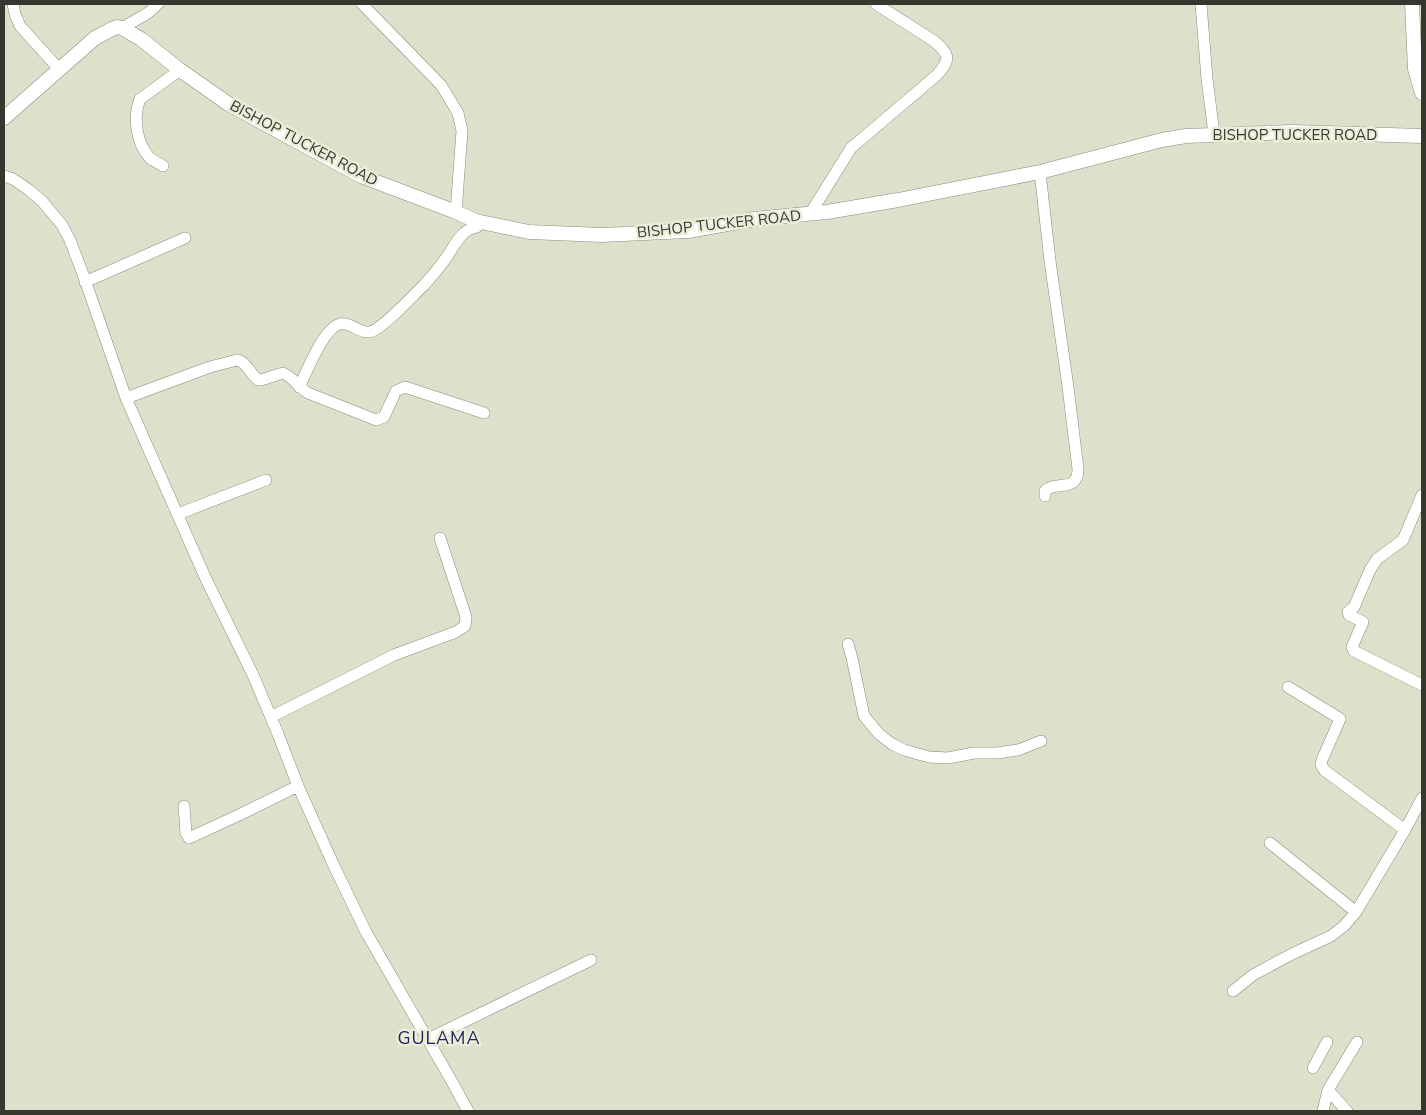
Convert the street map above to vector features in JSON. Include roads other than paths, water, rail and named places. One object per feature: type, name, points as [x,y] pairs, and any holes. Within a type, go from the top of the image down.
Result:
[{"type":"main road","points":[[1412,4],[1415,69],[1422,93]]},
{"type":"main road","points":[[4,118],[94,38],[117,27],[122,28]]},
{"type":"main road","name":"BISHOP TUCKER ROAD","points":[[122,28],[230,105],[361,176],[476,221],[528,232],[602,235],[688,231],[755,219],[810,214],[898,200],[1040,172],[1162,140],[1186,136],[1292,132],[1422,136]]},
{"type":"street","points":[[13,4],[20,26],[59,69]]},
{"type":"street","points":[[122,28],[148,13],[158,4]]},
{"type":"street","points":[[362,4],[441,86],[458,113],[462,131],[456,212]]},
{"type":"street","points":[[810,214],[851,148],[937,75],[947,60],[946,54],[934,41],[876,4]]},
{"type":"street","points":[[1201,4],[1214,134]]},
{"type":"street","points":[[163,166],[150,158],[143,147],[136,126],[138,104],[140,99],[151,90],[180,70]]},
{"type":"street","points":[[1040,172],[1050,261],[1073,422],[1078,474],[1078,478],[1072,483],[1046,489],[1045,496]]},
{"type":"street","points":[[4,176],[13,179],[42,201],[52,211],[70,240],[126,398],[206,579],[246,659],[298,786],[366,932],[468,1111]]},
{"type":"street","points":[[299,387],[324,338],[332,328],[340,324],[347,324],[368,332],[379,327],[401,308],[436,272],[465,232],[477,227]]},
{"type":"street","points":[[86,282],[185,238]]},
{"type":"street","points":[[126,398],[210,367],[241,360],[258,380],[283,373],[308,392],[376,420],[384,417],[396,391],[405,387],[484,413]]},
{"type":"street","points":[[178,514],[266,480]]},
{"type":"street","points":[[1422,495],[1403,540],[1377,560],[1370,570],[1354,607],[1348,612],[1363,622],[1352,647],[1354,651],[1422,685]]},
{"type":"street","points":[[271,717],[394,655],[456,632],[465,626],[466,617],[440,538]]},
{"type":"street","points":[[848,644],[864,716],[879,734],[892,744],[929,758],[948,758],[974,753],[998,753],[1018,750],[1041,741]]},
{"type":"street","points":[[1288,687],[1340,719],[1322,760],[1324,770],[1405,830]]},
{"type":"street","points":[[184,806],[188,838],[298,786]]},
{"type":"street","points":[[1233,991],[1252,975],[1331,936],[1344,926],[1356,912],[1422,798]]},
{"type":"street","points":[[1270,843],[1356,912]]},
{"type":"street","points":[[428,1039],[591,960]]},
{"type":"street","points":[[1313,1068],[1327,1042]]},
{"type":"street","points":[[1323,1111],[1328,1090],[1357,1042]]},
{"type":"street","points":[[1328,1090],[1347,1111]]},
{"type":"district","name":"GULAMA","points":[[439,1038]]}]
